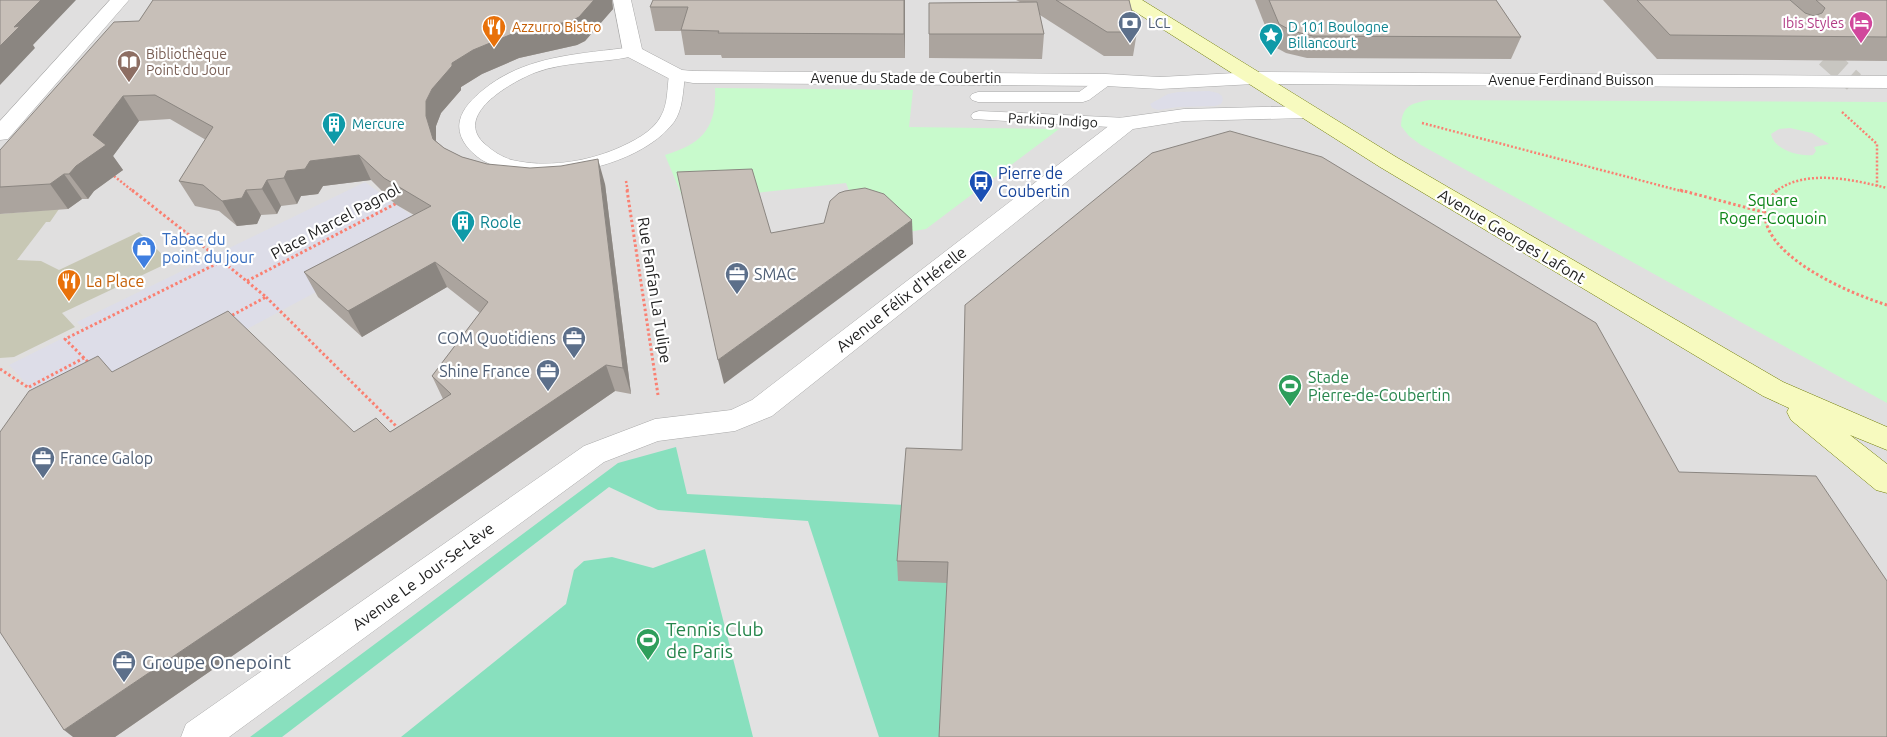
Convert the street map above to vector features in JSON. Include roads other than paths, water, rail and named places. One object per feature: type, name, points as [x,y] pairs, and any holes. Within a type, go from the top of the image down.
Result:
[{"type":"main road","name":"Avenue Georges Lafont","points":[[1130,0],[1388,162],[1773,389],[1887,439]]},
{"type":"main road","name":"Avenue Georges Lafont","points":[[1773,389],[1887,481]]},
{"type":"street","points":[[0,134],[120,0]]},
{"type":"street","points":[[622,0],[633,52]]},
{"type":"street","name":"Avenue du Stade de Coubertin","points":[[633,52],[677,75],[1106,80],[1160,83]]},
{"type":"street","points":[[1160,83],[1254,78]]},
{"type":"street","name":"Avenue Ferdinand Buisson","points":[[1254,78],[1887,82]]},
{"type":"street","name":"Avenue Félix d'Hérelle","points":[[655,430],[735,420],[762,408],[1135,109],[1160,83]]},
{"type":"street","name":"Avenue Félix d'Hérelle","points":[[1135,109],[1184,115],[1306,112]]},
{"type":"street","name":"Avenue Le Jour-Se-Lève","points":[[199,737],[594,454],[655,430]]},
{"type":"lane","points":[[633,52],[543,65],[514,76],[494,88],[478,101],[468,122],[468,133],[473,143],[488,156],[529,168],[575,166],[600,161],[622,153],[650,138],[667,120],[672,109],[677,75]]},
{"type":"lane","name":"Parking Indigo","points":[[978,97],[1083,97],[1106,80]]},
{"type":"lane","name":"Parking Indigo","points":[[979,116],[1135,109]]},
{"type":"tunnel","points":[[1803,36],[1854,82]]},
{"type":"place","name":"LCL","points":[[1130,44]]},
{"type":"place","name":"Ibis Styles","points":[[1861,44]]},
{"type":"place","name":"Azzurro Bistro","points":[[494,48]]},
{"type":"place","name":"D 101 Boulogne Billancourt","points":[[1271,56]]},
{"type":"place","name":"Bibliothèque Point du Jour","points":[[129,83]]},
{"type":"place","name":"Mercure","points":[[334,145]]},
{"type":"place","name":"Pierre de Coubertin","points":[[981,203]]},
{"type":"place","name":"Roole","points":[[463,243]]},
{"type":"place","name":"Tabac du point du jour","points":[[144,269]]},
{"type":"place","name":"SMAC","points":[[737,295]]},
{"type":"place","name":"La Place","points":[[69,302]]},
{"type":"place","name":"COM Quotidiens","points":[[574,359]]},
{"type":"place","name":"Shine France","points":[[548,392]]},
{"type":"place","name":"Stade Pierre-de-Coubertin","points":[[1290,407]]},
{"type":"place","name":"France Galop","points":[[43,479]]},
{"type":"place","name":"Tennis Club de Paris","points":[[648,661]]},
{"type":"place","name":"Groupe Onepoint","points":[[124,683]]},
{"type":"park label","name":"Square Roger-Coquoin","points":[[1773,209]]}]
